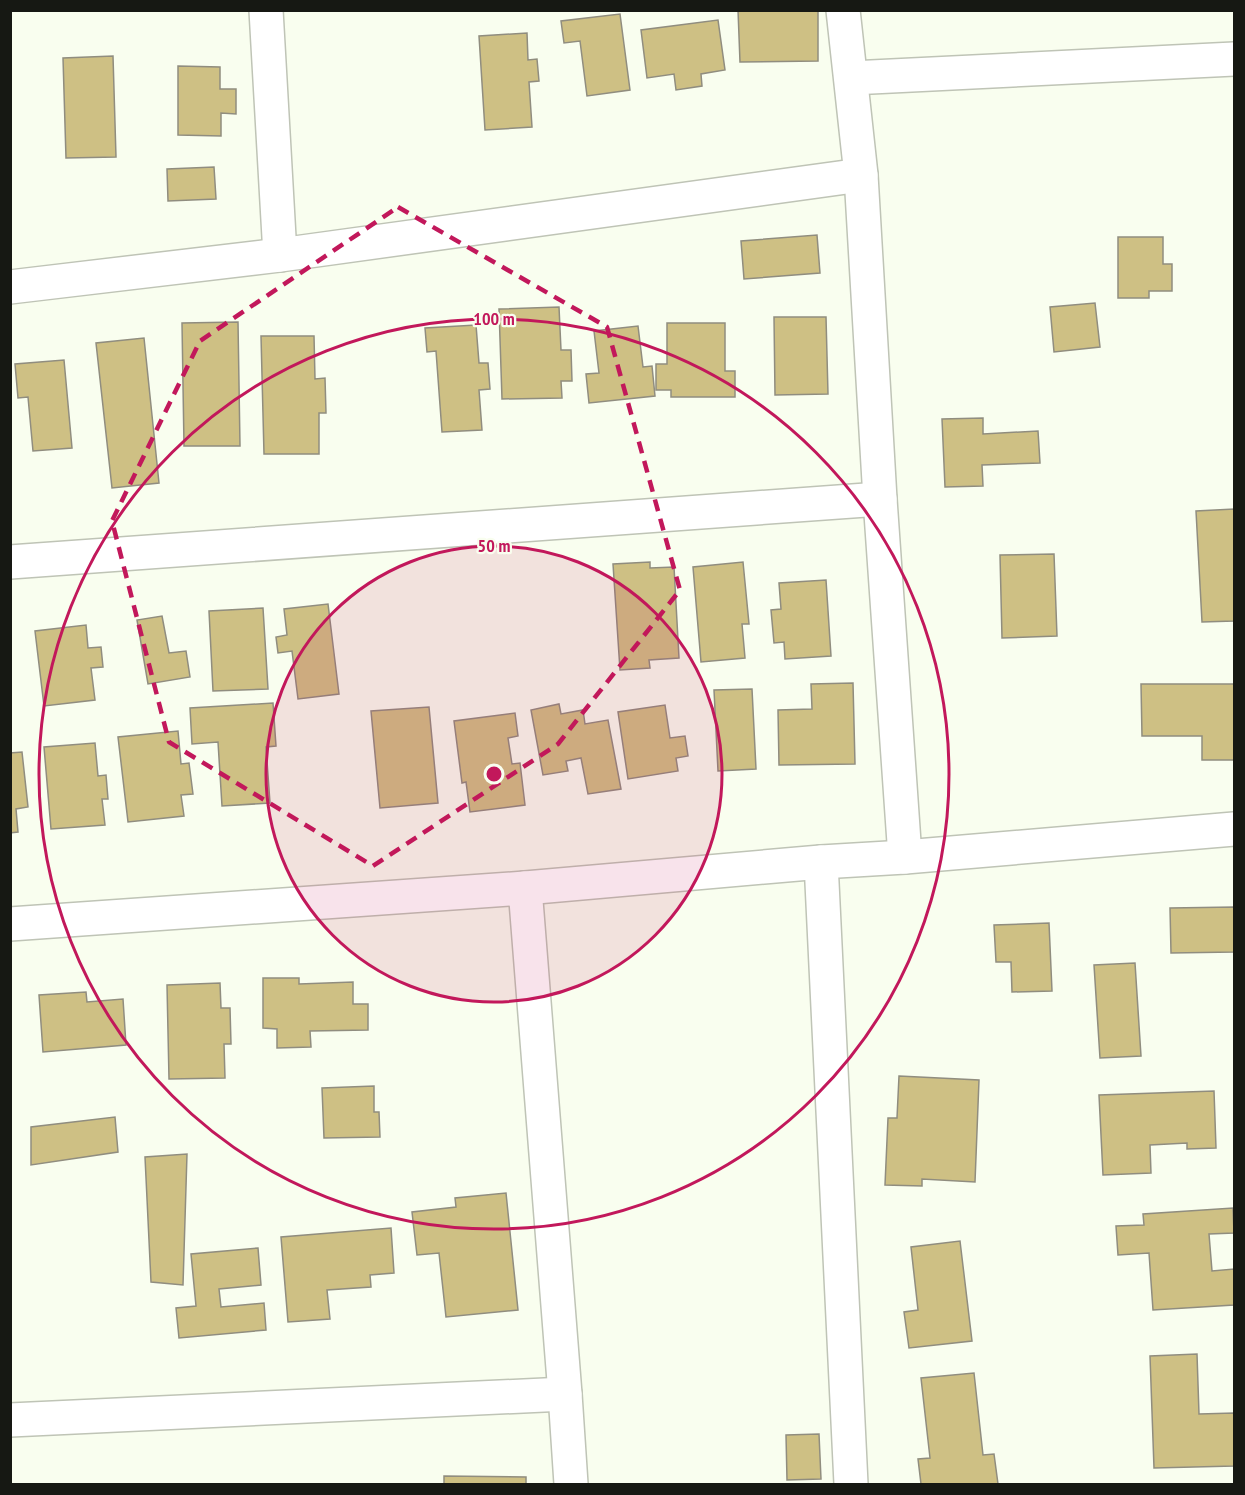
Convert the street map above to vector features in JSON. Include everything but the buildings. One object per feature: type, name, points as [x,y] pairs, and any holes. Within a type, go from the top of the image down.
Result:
[{"type":"street","points":[[266,10],[280,255]]},
{"type":"street","points":[[843,10],[861,175],[880,499],[905,857]]},
{"type":"street","points":[[851,78],[1234,59]]},
{"type":"street","points":[[10,287],[280,255],[861,175]]},
{"type":"street","points":[[10,562],[880,499]]},
{"type":"street","points":[[10,924],[525,888],[1234,829]]},
{"type":"street","points":[[821,862],[851,1485]]},
{"type":"street","points":[[525,888],[571,1485]]},
{"type":"street","points":[[10,1420],[565,1394]]},
{"type":"highlighted area","points":[[398,207],[607,327],[680,590],[558,744],[373,866],[169,742],[112,521],[200,341]]}]
